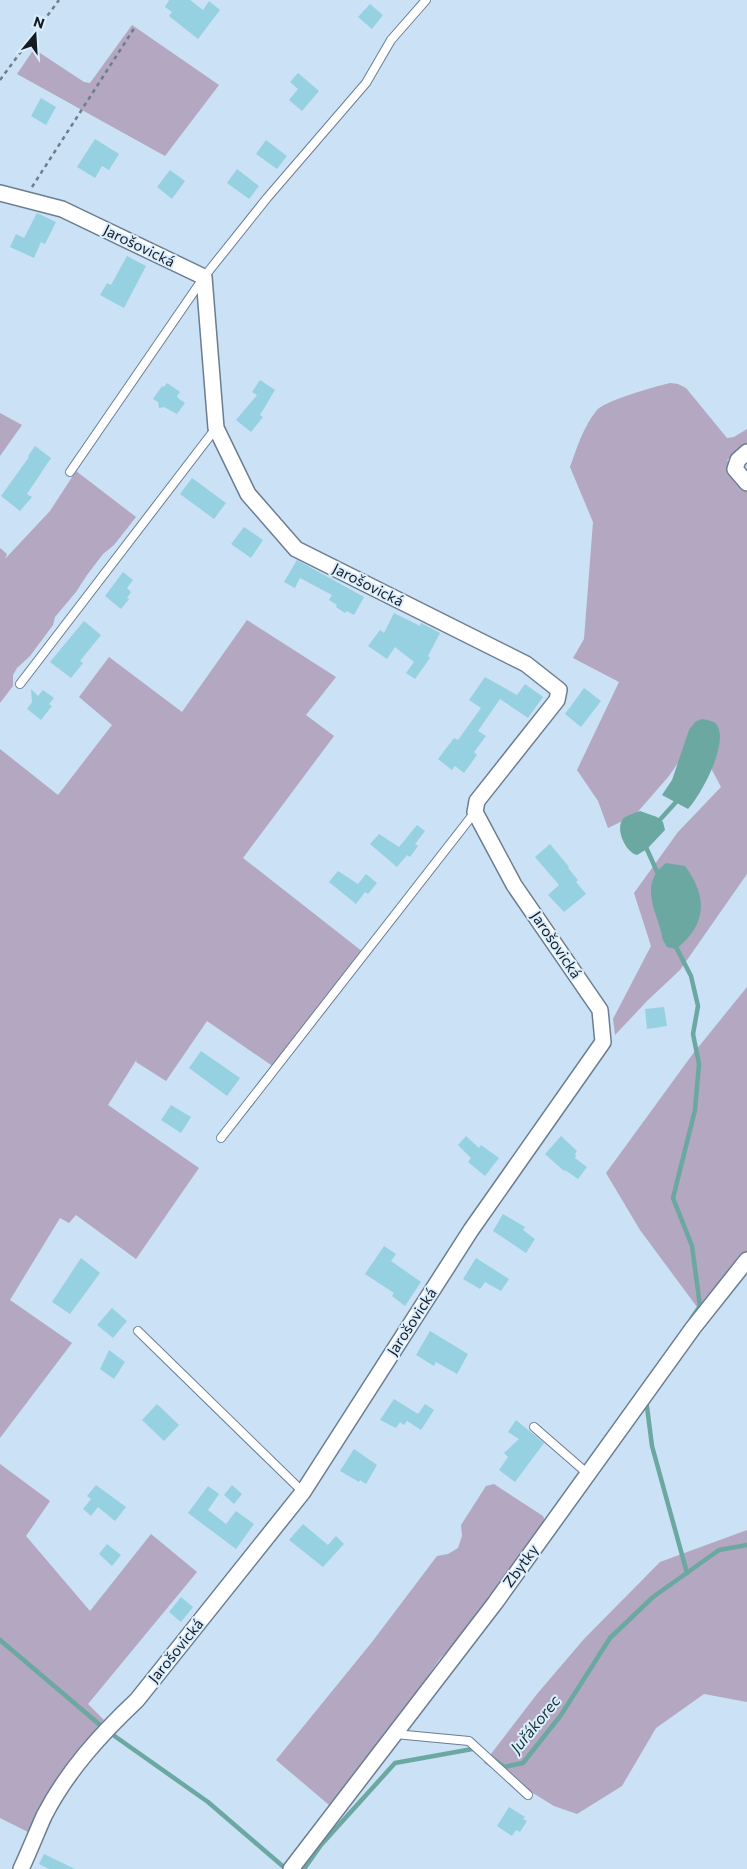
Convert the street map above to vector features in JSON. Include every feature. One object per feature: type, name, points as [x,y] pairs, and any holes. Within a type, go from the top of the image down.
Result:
[{"type":"street","name":"Jarošovická","points":[[0,193],[62,209],[204,277],[216,428],[248,494],[296,549],[526,664],[559,690],[557,700],[477,801],[475,812],[514,885],[600,1010],[603,1042],[471,1230],[303,1492],[137,1700],[106,1730],[76,1766],[45,1815],[21,1869]]},
{"type":"street","points":[[747,452],[738,460],[735,469],[747,483]]},
{"type":"street","name":"Zbytky","points":[[291,1869],[495,1603],[693,1328],[747,1260]]},
{"type":"lane","points":[[70,472],[204,277],[267,198],[366,83],[391,40],[426,0]]},
{"type":"lane","points":[[20,684],[216,428]]},
{"type":"lane","points":[[222,1138],[475,812]]},
{"type":"lane","points":[[138,1331],[303,1492]]},
{"type":"lane","points":[[534,1427],[588,1474]]},
{"type":"lane","points":[[395,1734],[469,1741],[528,1795]]},
{"type":"path","points":[[0,80],[58,0]]},
{"type":"path","points":[[24,199],[135,26]]},
{"type":"shaded area","points":[[132,25],[219,85],[165,156],[17,74],[34,49],[84,82],[90,83]]},
{"type":"shaded area","points":[[670,383],[686,388],[727,438],[734,437],[747,429],[747,444],[727,460],[747,483],[747,874],[680,970],[615,1035],[613,1019],[651,946],[634,893],[678,832],[721,787],[695,738],[669,776],[635,815],[608,828],[598,801],[577,770],[619,682],[573,658],[584,639],[593,522],[570,467],[584,430],[597,410],[620,398]]},
{"type":"shaded area","points":[[0,413],[22,425],[0,456]]},
{"type":"shaded area","points":[[76,471],[136,517],[114,545],[103,554],[76,592],[55,617],[53,625],[30,656],[17,668],[13,675],[13,686],[0,703],[0,548],[7,554],[5,559],[50,511]]},
{"type":"shaded area","points":[[247,620],[336,677],[306,715],[334,736],[243,858],[363,952],[274,1067],[207,1021],[166,1081],[136,1062],[137,1059],[108,1105],[199,1168],[136,1259],[76,1215],[69,1223],[60,1218],[10,1300],[72,1343],[0,1438],[0,749],[58,795],[112,725],[79,697],[109,657],[182,712]]},
{"type":"shaded area","points":[[702,719],[716,723],[720,736],[719,746],[706,782],[688,809],[662,795],[672,780],[689,730],[695,722]]},
{"type":"shaded area","points":[[640,811],[657,817],[663,822],[665,830],[647,849],[637,855],[628,849],[622,839],[620,827],[624,818]]},
{"type":"shaded area","points":[[666,863],[685,866],[698,889],[700,900],[699,920],[694,930],[676,949],[667,947],[663,940],[652,899],[653,880],[657,871]]},
{"type":"shaded area","points":[[747,987],[747,1251],[700,1311],[640,1230],[606,1173],[692,1055]]},
{"type":"shaded area","points":[[0,1464],[50,1501],[26,1536],[90,1611],[151,1534],[197,1572],[88,1704],[104,1720],[84,1743],[28,1832],[0,1818]]},
{"type":"shaded area","points":[[494,1484],[543,1516],[545,1521],[467,1630],[439,1660],[395,1723],[329,1805],[276,1760],[372,1642],[437,1556],[448,1554],[458,1548],[462,1536],[461,1525],[486,1486]]},
{"type":"shaded area","points":[[747,1530],[747,1702],[704,1694],[656,1728],[622,1786],[577,1814],[554,1806],[484,1763],[537,1694],[584,1639],[660,1562]]},
{"type":"building","points":[[169,0],[190,0],[203,10],[209,1],[220,10],[198,39],[169,16],[172,12],[165,7]]},
{"type":"building","points":[[370,4],[383,15],[372,29],[358,17]]},
{"type":"building","points":[[298,73],[319,91],[302,111],[289,100],[298,89],[290,82]]},
{"type":"building","points":[[41,98],[56,107],[46,125],[31,116]]},
{"type":"building","points":[[95,139],[119,154],[109,170],[102,166],[95,178],[77,167]]},
{"type":"building","points":[[266,140],[287,156],[277,169],[256,154]]},
{"type":"building","points":[[237,169],[259,186],[249,199],[227,183]]},
{"type":"building","points":[[170,170],[185,181],[172,199],[157,187]]},
{"type":"building","points":[[37,213],[56,222],[45,244],[41,242],[34,258],[10,247],[16,234],[24,238]]},
{"type":"building","points":[[127,256],[146,266],[124,308],[100,295],[107,283],[111,285]]},
{"type":"building","points":[[260,380],[275,390],[260,415],[263,417],[251,432],[236,420],[257,395],[252,392]]},
{"type":"building","points":[[167,383],[180,392],[177,396],[185,403],[177,414],[164,407],[159,408],[158,402],[153,399],[162,386],[164,387]]},
{"type":"building","points":[[35,446],[51,458],[27,494],[32,497],[20,511],[1,496]]},
{"type":"building","points":[[192,478],[226,503],[214,519],[180,494]]},
{"type":"building","points":[[244,527],[263,540],[251,558],[231,544]]},
{"type":"building","points":[[297,560],[364,597],[354,615],[347,611],[345,613],[336,607],[337,605],[329,600],[332,595],[300,578],[295,588],[284,582]]},
{"type":"building","points":[[123,572],[133,580],[127,588],[131,592],[127,598],[129,599],[121,609],[105,596]]},
{"type":"building","points":[[394,613],[420,626],[421,623],[440,633],[428,656],[430,658],[415,679],[406,673],[414,662],[395,647],[387,659],[368,646],[380,630],[384,633]]},
{"type":"building","points":[[84,621],[101,635],[80,661],[83,663],[71,678],[50,662]]},
{"type":"building","points":[[485,677],[517,695],[525,684],[543,697],[528,718],[500,699],[478,731],[486,736],[474,752],[477,755],[464,773],[455,766],[452,770],[438,759],[454,738],[458,740],[481,708],[469,700]]},
{"type":"building","points":[[584,688],[601,701],[581,727],[565,714]]},
{"type":"building","points":[[31,689],[38,696],[43,690],[54,698],[49,704],[52,706],[41,720],[27,709],[32,702]]},
{"type":"building","points":[[417,825],[425,831],[415,844],[418,846],[410,857],[407,855],[397,867],[370,844],[379,834],[399,847]]},
{"type":"building","points":[[550,844],[569,867],[578,880],[576,882],[586,894],[564,912],[548,895],[559,885],[535,857]]},
{"type":"building","points":[[338,871],[358,884],[366,874],[377,883],[368,894],[365,892],[356,904],[329,882]]},
{"type":"building","points":[[664,1007],[667,1026],[647,1029],[645,1009]]},
{"type":"building","points":[[201,1051],[240,1078],[227,1096],[189,1068]]},
{"type":"building","points":[[171,1105],[191,1117],[181,1133],[161,1120]]},
{"type":"building","points":[[466,1136],[479,1148],[481,1145],[499,1158],[485,1176],[468,1162],[471,1158],[458,1145]]},
{"type":"building","points":[[561,1136],[577,1151],[575,1158],[587,1167],[578,1179],[564,1171],[545,1154]]},
{"type":"building","points":[[503,1214],[525,1227],[523,1230],[535,1239],[526,1253],[493,1231]]},
{"type":"building","points":[[384,1246],[396,1254],[391,1261],[421,1282],[405,1306],[392,1296],[394,1293],[365,1274]]},
{"type":"building","points":[[81,1258],[100,1273],[70,1314],[52,1302]]},
{"type":"building","points":[[476,1258],[509,1279],[501,1291],[485,1282],[480,1289],[463,1279]]},
{"type":"building","points":[[112,1308],[127,1321],[113,1338],[97,1325]]},
{"type":"building","points":[[430,1331],[468,1354],[457,1374],[436,1362],[434,1366],[416,1355]]},
{"type":"building","points":[[109,1350],[125,1362],[114,1379],[100,1369]]},
{"type":"building","points":[[394,1399],[418,1414],[425,1404],[434,1410],[421,1430],[407,1421],[404,1425],[400,1422],[396,1428],[380,1420]]},
{"type":"building","points":[[157,1404],[179,1425],[164,1441],[142,1420]]},
{"type":"building","points":[[516,1420],[544,1443],[515,1482],[499,1470],[508,1457],[504,1453],[519,1439],[508,1432]]},
{"type":"building","points":[[354,1449],[377,1465],[366,1484],[340,1471]]},
{"type":"building","points":[[96,1485],[126,1507],[115,1521],[98,1507],[91,1516],[83,1509],[91,1499],[87,1496]]},
{"type":"building","points":[[232,1485],[242,1494],[234,1504],[224,1495]]},
{"type":"building","points":[[208,1486],[219,1494],[208,1510],[226,1524],[236,1511],[254,1524],[236,1549],[188,1513]]},
{"type":"building","points":[[303,1524],[328,1545],[336,1536],[344,1544],[323,1567],[289,1540]]},
{"type":"building","points":[[107,1544],[121,1555],[112,1566],[99,1554]]},
{"type":"building","points":[[181,1597],[193,1607],[181,1622],[169,1612]]},
{"type":"building","points":[[509,1807],[525,1817],[523,1819],[527,1821],[520,1832],[516,1830],[512,1836],[497,1826]]},
{"type":"building","points":[[44,1854],[75,1869],[49,1869],[39,1864]]},
{"type":"waterway","points":[[657,823],[676,802]]},
{"type":"waterway","points":[[645,845],[659,876]]},
{"type":"waterway","points":[[675,945],[691,976],[698,1006],[693,1034],[699,1064],[695,1110],[673,1198],[692,1246],[700,1306],[691,1319]]},
{"type":"waterway","points":[[646,1399],[652,1446],[687,1573]]},
{"type":"waterway","name":"Juřákorec","points":[[492,1758],[504,1767],[523,1763],[561,1715],[610,1638],[653,1597],[719,1550],[747,1545]]},
{"type":"waterway","points":[[0,1640],[106,1730],[208,1802],[286,1869]]},
{"type":"waterway","name":"Juřákorec","points":[[304,1869],[321,1845],[395,1763],[478,1748]]}]
